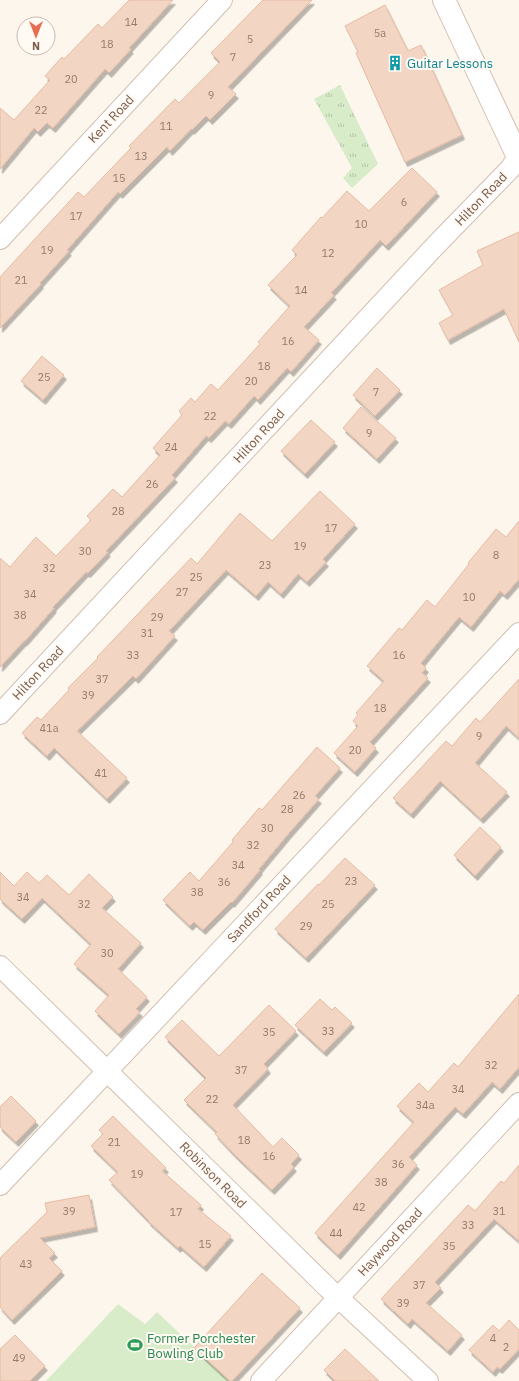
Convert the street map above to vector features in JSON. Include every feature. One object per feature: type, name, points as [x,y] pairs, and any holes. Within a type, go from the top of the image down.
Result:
[{"type":"street","name":"Kent Road","points":[[0,239],[222,0]]},
{"type":"street","points":[[444,0],[519,158]]},
{"type":"street","name":"Hilton Road","points":[[0,714],[435,246],[519,158]]},
{"type":"street","name":"Sandford Road","points":[[0,1185],[519,633]]},
{"type":"street","name":"Robinson Road","points":[[0,966],[339,1298],[428,1381]]},
{"type":"street","name":"Haywood Road","points":[[261,1381],[519,1103]]},
{"type":"green space","points":[[340,85],[378,164],[352,188],[343,178],[352,168],[314,99]]},
{"type":"green space","name":"Former Porchester Bowling Club","points":[[118,1304],[145,1324],[157,1312],[230,1381],[46,1381]]},
{"type":"building","points":[[129,0],[173,0],[129,48],[131,49],[109,73],[105,69],[53,128],[47,123],[38,132],[34,128],[0,169],[0,108],[14,120],[50,80],[45,76],[62,57],[64,59],[98,24],[102,28]]},
{"type":"building","points":[[263,0],[312,0],[228,87],[236,94],[210,120],[206,116],[170,151],[167,147],[120,194],[118,192],[67,250],[69,251],[40,283],[41,284],[0,328],[0,277],[78,192],[84,197],[131,148],[129,146],[175,99],[179,103],[220,62],[211,53]]},
{"type":"building","points":[[385,5],[408,51],[421,45],[462,135],[405,162],[356,53],[358,52],[345,26]]},
{"type":"building","points":[[412,168],[437,192],[386,246],[380,240],[331,293],[334,295],[304,327],[319,340],[291,372],[287,368],[258,400],[254,396],[229,424],[225,421],[209,438],[206,436],[172,475],[175,478],[106,551],[108,552],[88,573],[86,572],[53,607],[54,608],[25,641],[0,667],[0,558],[10,567],[36,537],[56,556],[91,520],[87,516],[113,489],[122,497],[160,455],[153,448],[182,415],[179,411],[191,398],[195,402],[211,384],[218,390],[260,344],[258,342],[290,306],[268,285],[297,255],[292,250],[321,217],[322,218],[347,191],[369,211]]},
{"type":"building","points":[[519,232],[519,342],[504,309],[448,340],[439,323],[453,315],[439,290],[483,265],[477,251]]},
{"type":"building","points":[[42,356],[64,375],[43,400],[21,381]]},
{"type":"building","points":[[377,368],[400,390],[375,416],[353,395]]},
{"type":"building","points":[[361,407],[396,438],[377,459],[343,428]]},
{"type":"building","points":[[311,420],[335,442],[305,474],[281,451]]},
{"type":"building","points":[[320,491],[355,524],[323,559],[326,562],[307,582],[298,574],[281,594],[268,582],[256,596],[226,570],[169,631],[175,636],[136,679],[133,676],[77,731],[127,778],[107,799],[54,748],[47,756],[22,733],[37,717],[41,720],[69,690],[68,688],[191,558],[197,564],[240,513],[272,541]]},
{"type":"building","points":[[519,521],[519,579],[505,595],[500,591],[471,627],[459,617],[421,663],[426,668],[422,673],[428,678],[370,742],[376,748],[355,772],[334,753],[358,726],[353,721],[358,715],[356,713],[384,681],[367,666],[399,628],[402,630],[427,600],[435,607],[496,529],[506,537]]},
{"type":"building","points":[[519,679],[519,738],[506,726],[475,763],[507,792],[481,819],[440,781],[411,814],[393,798],[446,741],[452,746],[476,718],[480,722]]},
{"type":"building","points":[[317,747],[340,768],[315,796],[319,799],[232,903],[231,902],[203,930],[194,922],[190,926],[163,900],[190,872],[199,881],[233,842],[232,840],[259,808],[262,810]]},
{"type":"building","points":[[480,827],[501,847],[475,876],[454,855]]},
{"type":"building","points":[[345,858],[375,885],[306,958],[275,929]]},
{"type":"building","points":[[0,872],[14,886],[27,872],[39,883],[47,875],[69,895],[89,874],[113,897],[102,908],[141,943],[118,969],[147,997],[136,1009],[140,1012],[119,1034],[95,1011],[109,995],[74,964],[91,944],[42,898],[22,919],[0,899]]},
{"type":"building","points":[[519,994],[519,1067],[500,1089],[492,1082],[463,1114],[455,1107],[409,1157],[417,1165],[338,1255],[315,1233],[414,1122],[397,1106],[419,1083],[428,1092],[454,1063],[458,1067]]},
{"type":"building","points":[[320,999],[332,1010],[335,1007],[352,1023],[324,1052],[295,1025]]},
{"type":"building","points":[[269,1005],[296,1031],[264,1064],[268,1069],[233,1105],[273,1147],[282,1138],[299,1155],[291,1164],[294,1167],[272,1190],[237,1157],[215,1134],[217,1132],[184,1100],[206,1078],[165,1037],[182,1020],[219,1056]]},
{"type":"building","points":[[11,1096],[36,1121],[16,1142],[0,1127],[0,1107]]},
{"type":"building","points":[[113,1116],[166,1168],[162,1171],[201,1205],[198,1209],[231,1236],[204,1267],[180,1246],[178,1248],[148,1221],[109,1180],[118,1172],[91,1146],[103,1134],[99,1130]]},
{"type":"building","points":[[519,1165],[519,1241],[494,1219],[435,1282],[441,1288],[426,1303],[462,1335],[448,1351],[412,1319],[408,1324],[381,1299],[468,1205],[475,1211],[501,1181],[504,1183]]},
{"type":"building","points":[[89,1195],[95,1227],[40,1238],[55,1253],[49,1258],[62,1271],[12,1320],[0,1307],[0,1258],[47,1212],[45,1203]]},
{"type":"building","points":[[262,1273],[300,1308],[232,1381],[230,1381],[194,1348]]},
{"type":"building","points":[[509,1320],[519,1330],[519,1349],[500,1369],[497,1367],[493,1372],[469,1350],[493,1325],[499,1331]]},
{"type":"building","points":[[15,1335],[45,1366],[30,1381],[0,1381],[0,1349]]},
{"type":"building","points":[[345,1349],[379,1381],[335,1381],[324,1370]]},
{"type":"place","name":"Guitar Lessons","points":[[395,63]]},
{"type":"place","name":"Former Porchester Bowling Club","points":[[135,1345]]}]
